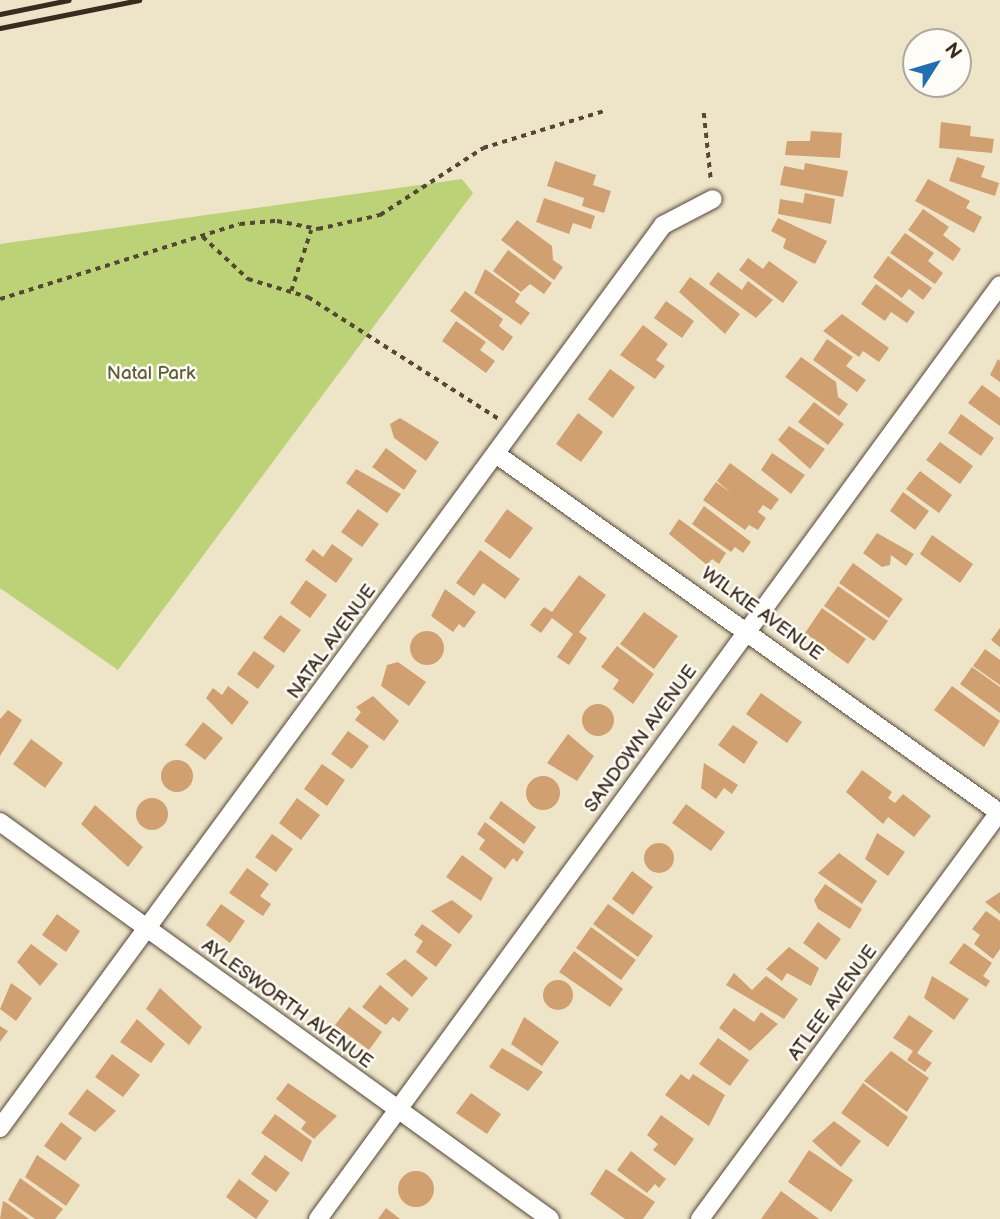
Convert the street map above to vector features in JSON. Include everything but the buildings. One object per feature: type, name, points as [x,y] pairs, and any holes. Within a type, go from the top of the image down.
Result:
[{"type":"street","name":"NATAL AVENUE","points":[[0,1128],[663,225],[713,199]]},
{"type":"street","name":"SANDOWN AVENUE","points":[[318,1219],[1000,285]]},
{"type":"street","name":"WILKIE AVENUE","points":[[496,454],[747,629],[1000,812]]},
{"type":"street","name":"ATLEE AVENUE","points":[[700,1219],[1000,812]]},
{"type":"street","name":"AYLESWORTH AVENUE","points":[[0,822],[550,1219]]},
{"type":"path","points":[[0,299],[261,221],[311,229],[387,212],[483,148],[604,111]]},
{"type":"path","points":[[704,113],[713,199]]},
{"type":"path","points":[[290,291],[311,229]]},
{"type":"path","points":[[203,237],[245,277],[290,291],[432,372],[512,428]]},
{"type":"green space","name":"Natal Park","points":[[462,179],[473,193],[118,670],[0,588],[0,244]]},
{"type":"railway","points":[[0,14],[69,0]]},
{"type":"railway","points":[[0,28],[139,0]]}]
